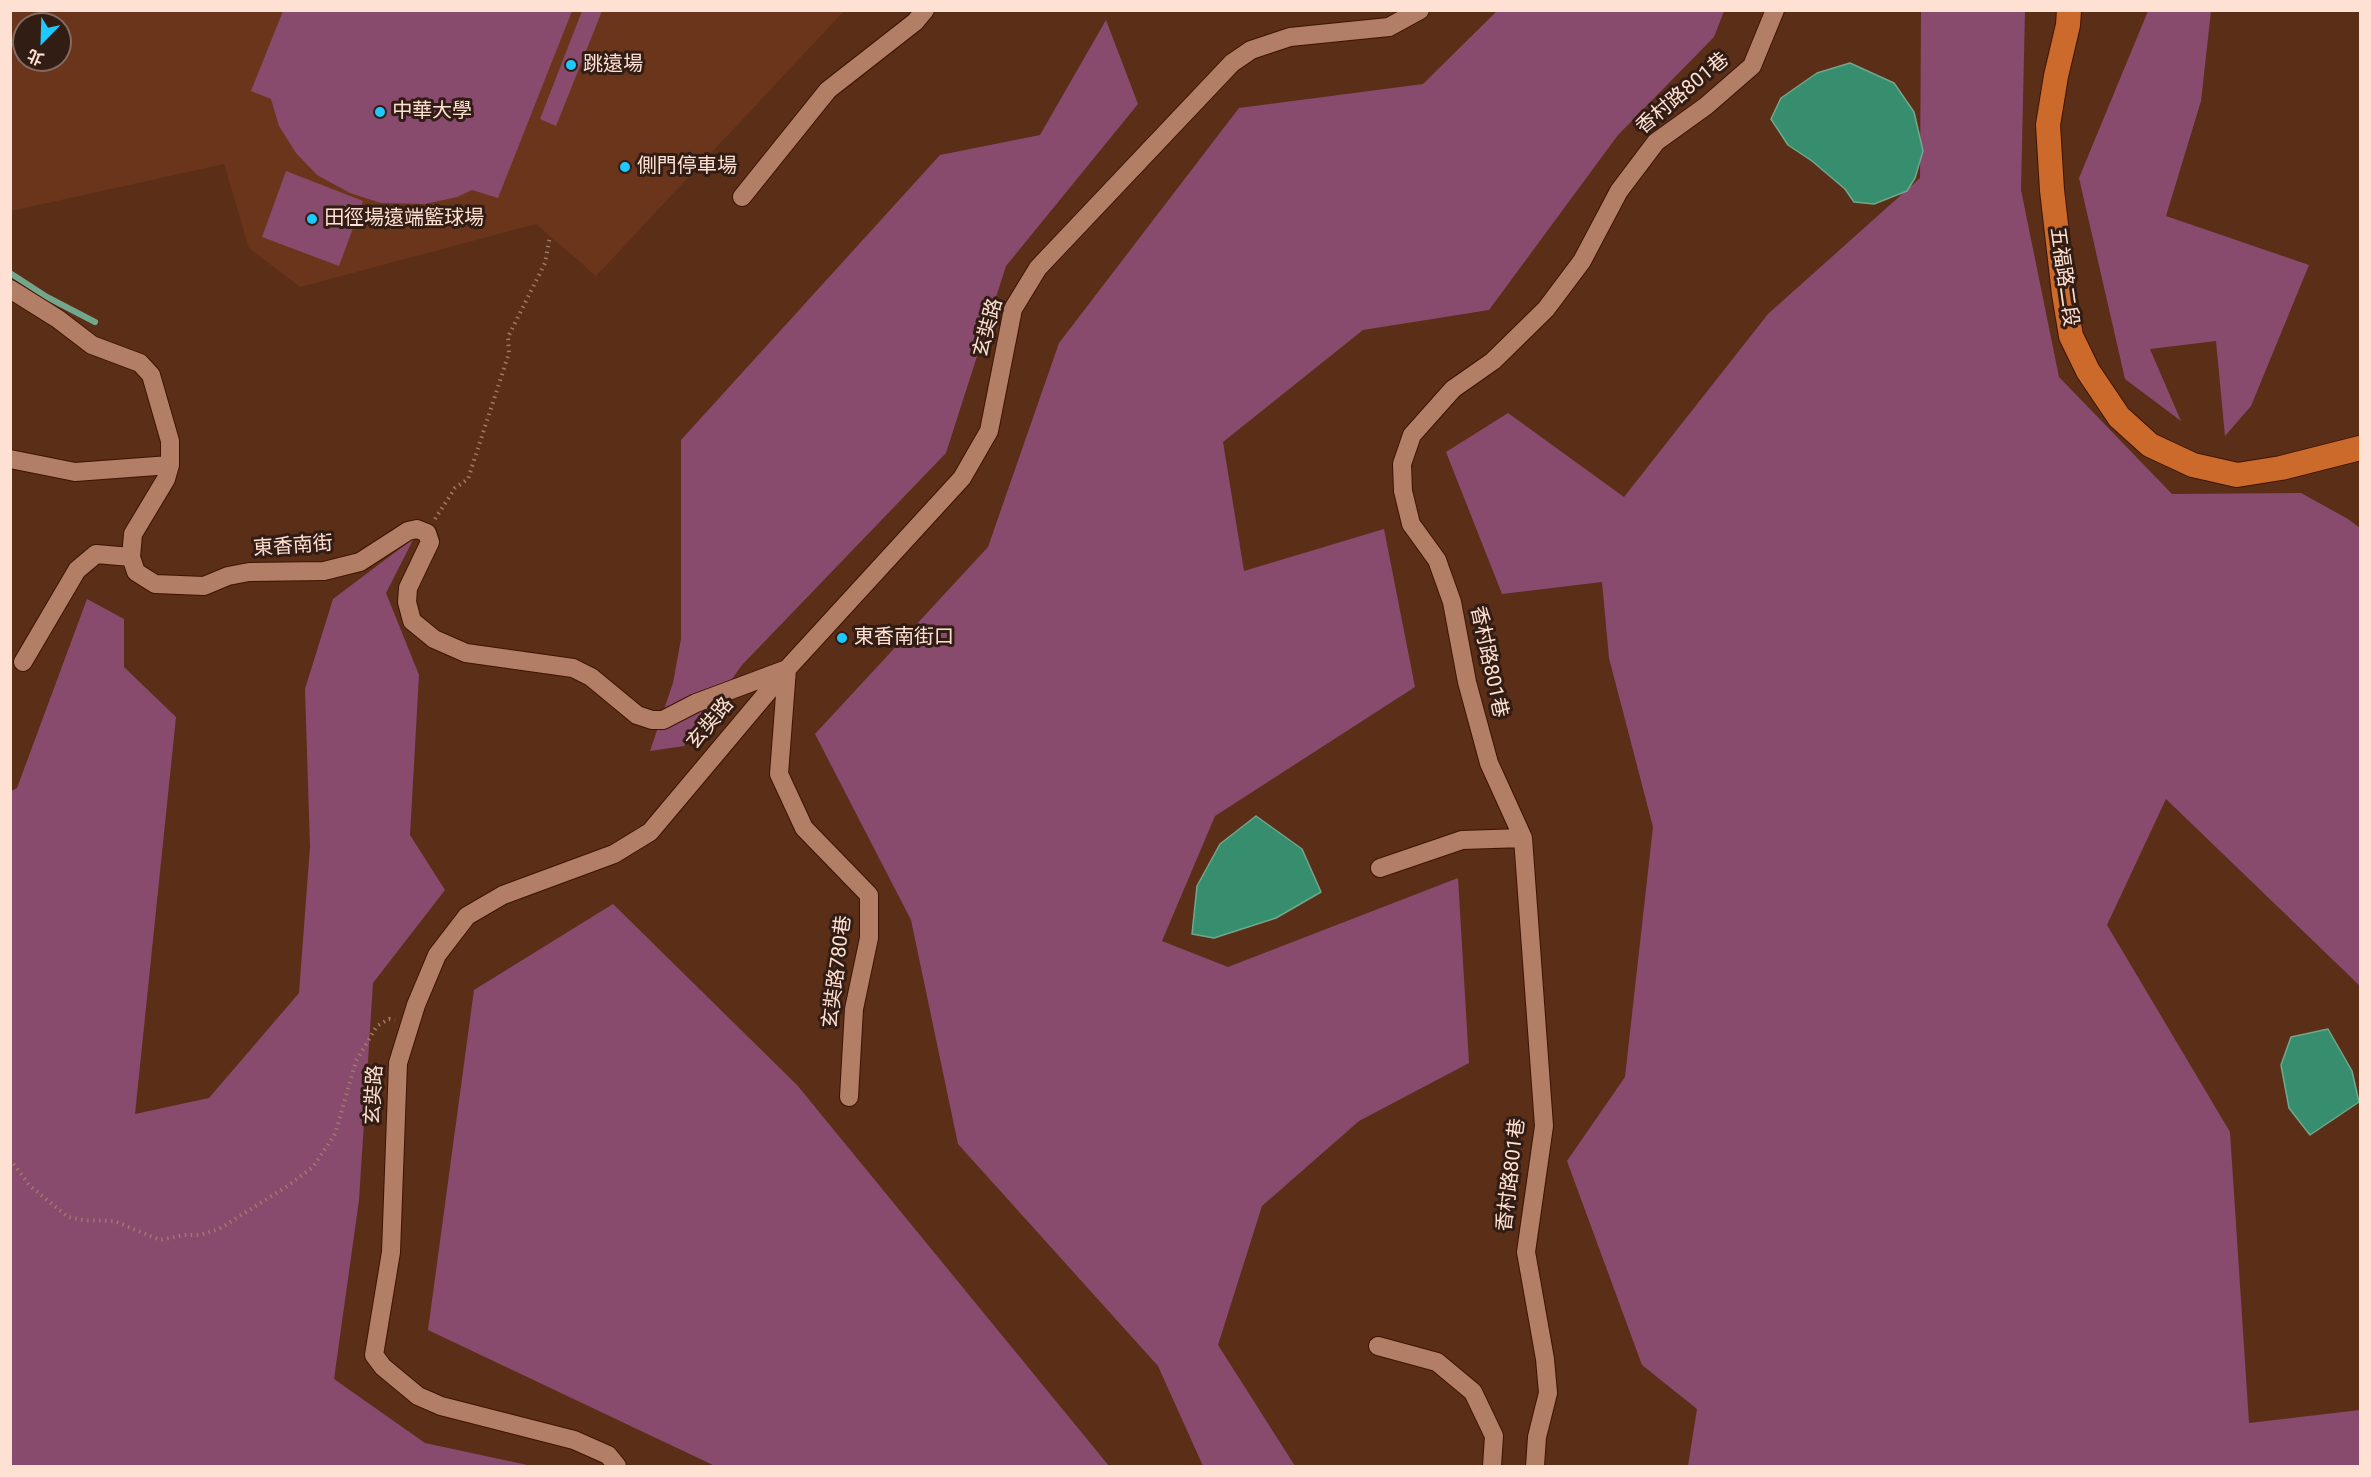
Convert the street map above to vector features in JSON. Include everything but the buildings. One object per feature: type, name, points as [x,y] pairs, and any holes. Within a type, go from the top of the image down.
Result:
[{"type":"main road","name":"五福路二段","points":[[2069,10],[2048,125],[2052,190],[2064,294],[2071,336],[2088,371],[2119,417],[2150,445],[2193,465],[2237,474],[2281,468],[2361,448]]},
{"type":"street","points":[[742,197],[828,90],[915,22],[925,10]]},
{"type":"street","name":"玄奘路","points":[[617,1467],[608,1455],[574,1440],[441,1406],[418,1396],[383,1367],[374,1356],[391,1252],[398,1063],[411,1021],[437,955],[467,916],[503,895],[614,854],[650,832],[787,669],[962,478],[989,431],[1013,309],[1038,268],[1232,63],[1251,50],[1290,37],[1389,27],[1420,10]]},
{"type":"street","name":"香村路801巷","points":[[1535,1467],[1537,1437],[1548,1393],[1545,1359],[1526,1252],[1544,1126],[1523,838],[1489,763],[1467,682],[1449,591],[1437,560],[1411,524],[1403,491],[1402,464],[1412,435],[1453,389],[1493,361],[1546,309],[1582,261],[1619,191],[1656,142],[1706,106],[1752,66],[1775,10]]},
{"type":"street","points":[[10,289],[58,319],[92,345],[140,363],[151,375],[170,441],[170,465],[166,479],[133,534],[131,557],[96,554],[77,570],[23,662]]},
{"type":"street","points":[[10,459],[75,472],[170,465]]},
{"type":"street","name":"東香南街","points":[[131,557],[136,572],[155,584],[204,586],[228,576],[249,572],[324,571],[360,561],[408,531],[417,529],[427,533]]},
{"type":"street","points":[[427,533],[430,542],[408,588],[407,602],[412,621],[434,639],[466,653],[573,668],[591,677],[637,715],[652,720],[663,720],[696,703],[787,669]]},
{"type":"street","name":"玄奘路780巷","points":[[787,669],[778,774],[804,828],[869,895],[869,939],[854,1009],[849,1096]]},
{"type":"street","points":[[1380,868],[1462,840],[1523,838]]},
{"type":"street","points":[[1378,1346],[1437,1362],[1473,1392],[1494,1436],[1492,1467]]},
{"type":"path","points":[[427,533],[455,488],[468,479],[508,353],[508,337],[545,263],[550,236]]},
{"type":"path","points":[[10,1159],[30,1186],[68,1217],[114,1221],[160,1240],[184,1235],[200,1235],[219,1229],[256,1208],[269,1196],[302,1177],[313,1167],[335,1134],[356,1061],[377,1026],[388,1019],[411,1021]]},
{"type":"shaded area","points":[[283,10],[572,11],[498,198],[472,190],[457,197],[425,204],[381,203],[350,193],[317,175],[296,153],[279,126],[271,99],[251,91]]},
{"type":"shaded area","name":"中華大學","points":[[10,11],[844,11],[596,276],[536,224],[300,287],[249,248],[224,164],[11,211]]},
{"type":"shaded area","name":"跳遠場","points":[[582,11],[602,11],[556,126],[540,119]]},
{"type":"shaded area","points":[[1497,11],[1724,11],[1714,37],[1618,135],[1489,310],[1363,330],[1223,442],[1244,571],[1384,529],[1415,687],[1215,816],[1162,941],[1228,967],[1458,878],[1469,1063],[1359,1121],[1262,1206],[1218,1345],[1295,1466],[1203,1466],[1158,1366],[958,1144],[911,920],[815,734],[988,547],[1059,343],[1239,108],[1423,84]]},
{"type":"shaded area","points":[[1921,11],[2025,11],[2021,190],[2059,377],[2172,494],[2301,493],[2360,528],[2360,986],[2166,799],[2107,925],[2230,1132],[2249,1423],[2360,1410],[2360,1466],[1688,1466],[1697,1409],[1642,1365],[1567,1161],[1625,1077],[1653,827],[1609,658],[1602,582],[1502,594],[1446,452],[1508,413],[1624,497],[1768,314],[1920,178]]},
{"type":"shaded area","points":[[2148,11],[2211,11],[2201,101],[2166,216],[2309,265],[2251,406],[2225,436],[2216,341],[2150,349],[2181,421],[2125,379],[2079,178]]},
{"type":"shaded area","points":[[1106,20],[1138,104],[1006,266],[946,453],[742,665],[684,746],[650,751],[673,683],[681,639],[681,440],[940,155],[1040,135]]},
{"type":"shaded area","points":[[1850,63],[1894,83],[1914,112],[1923,151],[1915,178],[1907,191],[1874,204],[1854,202],[1845,189],[1812,161],[1788,145],[1771,119],[1781,98],[1817,73]]},
{"type":"shaded area","name":"田徑場遠端籃球場","points":[[286,171],[363,201],[339,266],[262,237]]},
{"type":"shaded area","points":[[414,538],[386,593],[419,675],[410,835],[445,890],[373,983],[359,1200],[334,1379],[425,1443],[532,1466],[11,1466],[11,791],[17,788],[87,599],[124,619],[124,667],[176,717],[135,1114],[209,1098],[299,993],[310,847],[305,689],[333,599]]},
{"type":"shaded area","points":[[1256,816],[1302,849],[1321,892],[1276,918],[1214,938],[1192,934],[1197,886],[1220,844]]},
{"type":"shaded area","points":[[613,904],[797,1085],[1109,1466],[715,1466],[428,1330],[474,990]]},
{"type":"shaded area","points":[[2328,1029],[2352,1071],[2359,1102],[2310,1135],[2289,1108],[2281,1065],[2291,1037]]},
{"type":"waterway","points":[[10,273],[47,297],[95,322]]},
{"type":"place","name":"跳遠場","points":[[571,65]]},
{"type":"place","name":"中華大學","points":[[380,112]]},
{"type":"place","name":"側門停車場","points":[[625,167]]},
{"type":"place","name":"田徑場遠端籃球場","points":[[312,219]]},
{"type":"place","name":"東香南街口","points":[[842,638]]}]
